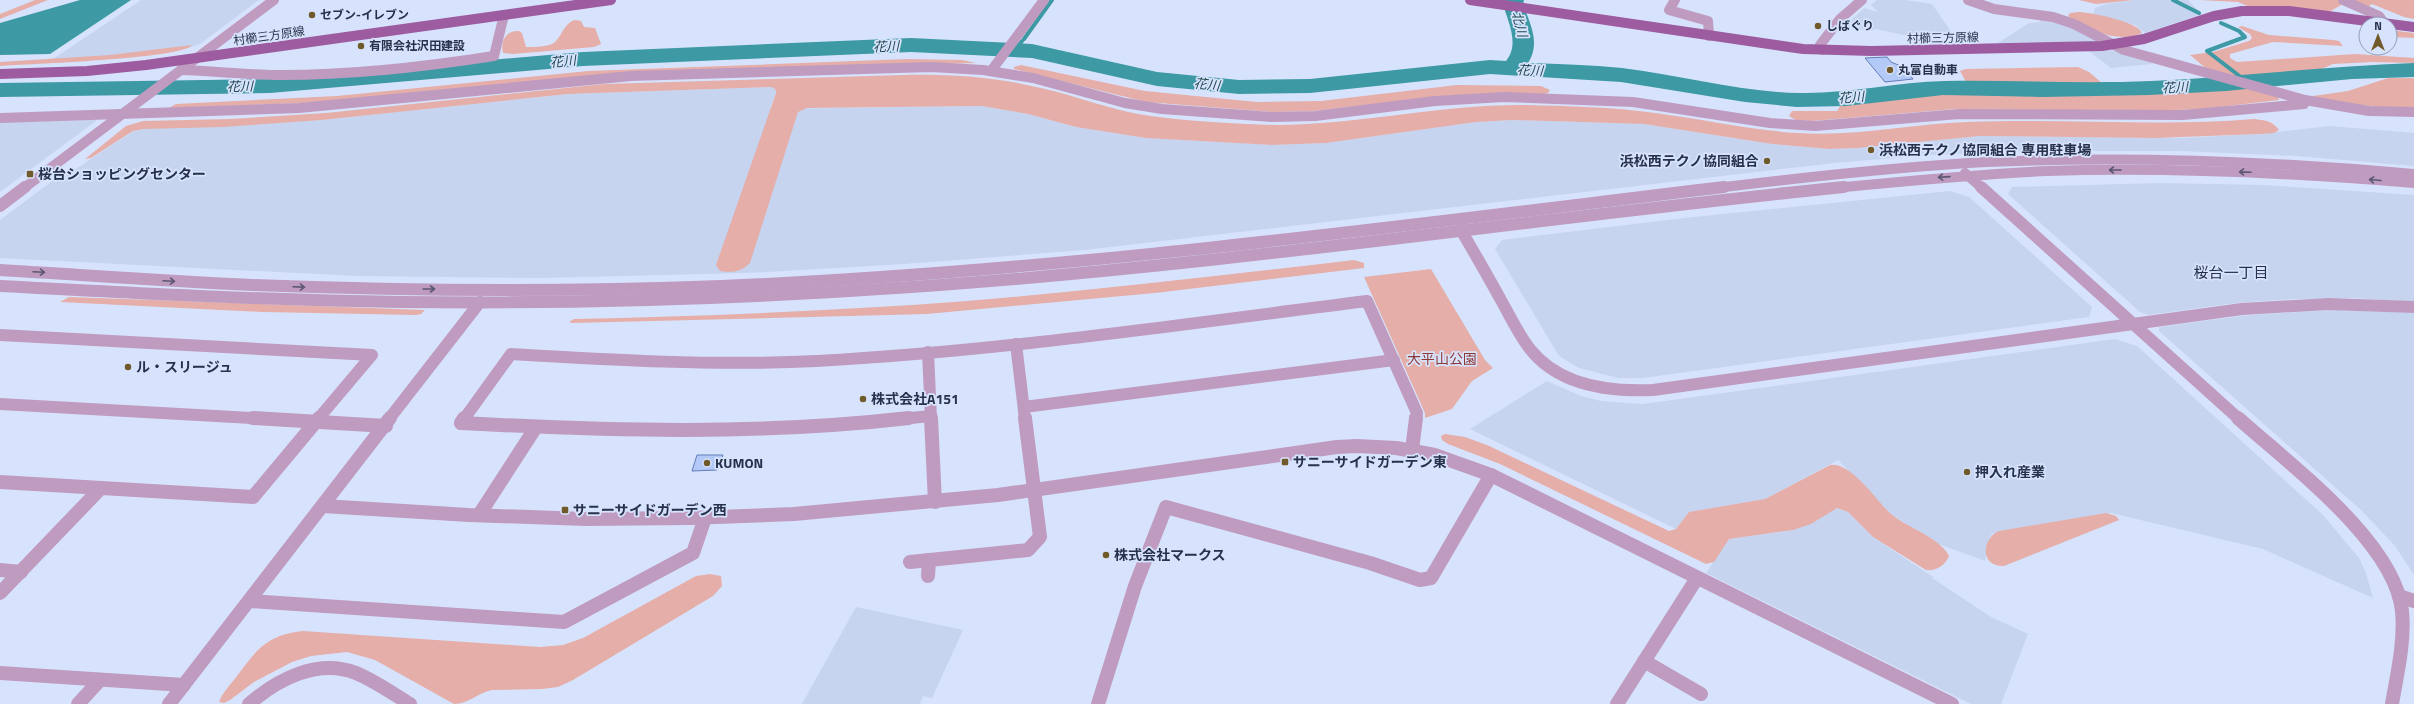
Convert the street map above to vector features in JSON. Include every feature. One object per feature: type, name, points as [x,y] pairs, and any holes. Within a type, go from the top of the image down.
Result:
[{"type":"main road","name":"村櫛三方原線","points":[[0,74],[87,71],[196,58],[504,15],[586,2],[611,0]]},
{"type":"main road","name":"村櫛三方原線","points":[[1470,0],[1496,2],[1523,8],[1709,36],[1823,50],[2070,48],[2113,45],[2144,39],[2214,16],[2242,11],[2289,11],[2358,20]]},
{"type":"main road","name":"村櫛三方原線","points":[[2398,24],[2414,26]]},
{"type":"street","points":[[0,206],[274,0]]},
{"type":"street","points":[[991,71],[1044,0]]},
{"type":"street","points":[[1675,0],[1669,10],[1708,21],[1709,36]]},
{"type":"street","points":[[1823,50],[1820,45],[1837,23],[1862,0]]},
{"type":"street","points":[[1968,0],[1989,8],[2053,17],[2074,24],[2124,50],[2305,100],[2369,111],[2414,112]]},
{"type":"street","points":[[2343,0],[2379,16]]},
{"type":"street","points":[[181,70],[265,75],[310,74],[457,62],[494,56],[504,15]]},
{"type":"street","points":[[0,118],[299,108],[631,76],[912,68],[991,71],[1056,83],[1143,106],[1272,117],[1315,116],[1458,99],[1512,98],[1633,102],[1770,123],[1822,126],[1959,114],[2120,116],[2208,114],[2277,108],[2304,104],[2305,100]]},
{"type":"street","points":[[0,270],[220,283],[408,289],[608,288],[842,280],[1011,268],[1138,256],[1843,173],[1956,163],[2080,159],[2182,160],[2296,165],[2414,174]]},
{"type":"street","points":[[1956,163],[1968,176],[2348,518],[2384,562],[2399,596],[2402,626],[2392,704]]},
{"type":"street","points":[[0,286],[282,299],[480,302],[721,298],[965,284],[1149,266],[1673,204],[1968,176],[2097,170],[2199,170],[2414,183]]},
{"type":"street","points":[[1461,230],[1533,353],[1560,374],[1603,389],[1637,392],[2270,306],[2329,304],[2414,307]]},
{"type":"street","points":[[931,416],[874,422],[751,429],[629,431],[460,423],[511,354],[637,361],[754,363],[928,352],[1016,344],[1367,301],[1417,413],[1412,450]]},
{"type":"street","points":[[169,704],[386,426],[480,302]]},
{"type":"street","points":[[0,335],[372,355],[253,497],[0,482]]},
{"type":"street","points":[[910,562],[1028,550],[1040,537],[1016,344]]},
{"type":"street","points":[[928,352],[935,502]]},
{"type":"street","points":[[1024,407],[1394,360]]},
{"type":"street","points":[[0,404],[386,426]]},
{"type":"street","points":[[479,515],[536,427]]},
{"type":"street","points":[[324,506],[479,515],[586,519],[705,518],[795,514],[935,502],[1337,447],[1376,446],[1412,450],[1454,460],[1491,475],[1952,704]]},
{"type":"street","points":[[1098,704],[1135,586],[1166,507],[1370,563],[1420,580],[1431,578],[1491,475]]},
{"type":"street","points":[[0,593],[102,488]]},
{"type":"street","points":[[249,602],[564,622],[693,553],[705,518]]},
{"type":"street","points":[[928,576],[929,560]]},
{"type":"street","points":[[0,570],[21,572]]},
{"type":"street","points":[[1617,704],[1697,578]]},
{"type":"street","points":[[2399,596],[2414,601]]},
{"type":"street","points":[[1644,661],[1701,694]]},
{"type":"street","points":[[249,704],[264,692],[293,676],[323,669],[336,668],[358,675],[410,704]]},
{"type":"street","points":[[0,673],[184,685]]},
{"type":"street","points":[[78,704],[100,680]]},
{"type":"shaded area","points":[[80,0],[131,0],[50,54],[0,55],[0,23]]},
{"type":"shaded area","points":[[141,0],[259,0],[200,44],[185,49],[128,57],[47,63]]},
{"type":"shaded area","points":[[1877,0],[1905,0],[1932,4],[1954,36],[1903,35],[1876,29],[1871,31],[1844,27],[1864,8],[1878,12],[1871,5]]},
{"type":"shaded area","points":[[2134,0],[2188,0],[2202,14],[2145,33],[2135,25],[2093,14],[2095,8],[2106,4]]},
{"type":"shaded area","points":[[2042,18],[2061,22],[2099,42],[1995,45],[2029,23],[2039,22]]},
{"type":"shaded area","points":[[2110,50],[2145,59],[2152,64],[2111,68],[2089,51]]},
{"type":"shaded area","points":[[772,87],[776,90],[776,93],[770,109],[982,106],[1028,114],[1076,127],[1146,138],[1272,145],[1326,143],[1476,122],[1512,120],[1644,124],[1772,144],[1829,149],[1857,148],[1980,136],[2182,138],[2261,134],[2330,126],[2414,133],[2414,166],[2296,156],[2181,151],[2028,151],[1930,155],[1834,163],[1085,250],[905,264],[747,273],[538,278],[357,276],[0,258],[0,220],[59,176],[65,176],[137,129],[322,120],[568,94]]},
{"type":"shaded area","name":"桜台ショッピングセンター","points":[[94,118],[96,121],[0,192],[0,121]]},
{"type":"shaded area","points":[[2160,183],[2264,185],[2414,195],[2414,302],[2355,298],[2293,299],[2235,303],[2148,315],[2140,312],[2008,194],[2012,187]]},
{"type":"shaded area","points":[[1950,191],[1969,197],[2092,307],[2089,317],[1643,378],[1618,378],[1579,368],[1559,356],[1495,249],[1502,240],[1684,218]]},
{"type":"shaded area","points":[[2336,310],[2414,313],[2414,575],[2395,546],[2362,511],[2159,331],[2159,327],[2249,315]]},
{"type":"shaded area","points":[[2115,339],[2137,346],[2323,515],[2359,558],[2366,573],[2373,598],[2263,549],[2111,513],[1999,531],[1992,534],[1989,539],[1985,561],[1936,543],[1891,514],[1838,460],[1765,499],[1689,512],[1676,529],[1470,429],[1547,381],[1581,396],[1601,401],[1643,404]]},
{"type":"shaded area","points":[[1837,508],[1848,512],[1873,537],[1991,617],[2028,634],[2001,704],[1971,704],[1706,573],[1729,539],[1787,531]]},
{"type":"shaded area","points":[[856,607],[963,630],[932,698],[923,696],[920,704],[802,704]]},
{"type":"green space","points":[[35,0],[48,0],[0,19],[0,14]]},
{"type":"green space","points":[[2079,0],[2134,0],[2096,4]]},
{"type":"green space","points":[[2199,0],[2339,0],[2343,4],[2329,12],[2247,6],[2238,2]]},
{"type":"green space","points":[[2348,0],[2414,0],[2414,19],[2404,17],[2372,4],[2369,6]]},
{"type":"green space","points":[[2078,12],[2113,18],[2132,25],[2139,29],[2142,33],[2124,37],[2104,34],[2084,26],[2068,16],[2070,13]]},
{"type":"green space","points":[[575,20],[581,21],[584,27],[595,28],[601,44],[594,47],[513,54],[503,53],[502,48],[505,37],[511,32],[519,31],[522,33],[526,47],[544,46],[554,43],[565,27]]},
{"type":"green space","points":[[2242,26],[2269,35],[2339,41],[2343,46],[2273,42],[2230,54],[2230,58],[2237,62],[2355,54],[2358,54],[2358,56],[2414,58],[2414,63],[2373,62],[2333,64],[2317,71],[2233,76],[2208,70],[2190,55],[2213,52],[2249,41],[2252,38],[2250,34],[2238,27]]},
{"type":"green space","points":[[2398,31],[2414,33],[2414,38],[2398,37]]},
{"type":"green space","points":[[192,45],[182,50],[134,57],[0,66],[0,62],[110,55]]},
{"type":"green space","points":[[907,59],[962,60],[976,63],[633,72],[303,103],[169,108],[176,104],[337,96],[588,71]]},
{"type":"green space","points":[[1021,65],[1145,91],[1257,102],[1321,101],[1457,85],[1541,86],[1550,90],[1548,93],[1543,94],[1455,95],[1313,111],[1272,112],[1146,102],[1014,69],[1014,67]]},
{"type":"green space","points":[[2078,67],[2089,72],[2102,83],[2082,87],[1977,85],[1966,82],[1960,71],[1966,69]]},
{"type":"green space","points":[[939,75],[992,79],[1045,89],[1114,109],[1138,114],[1205,122],[1247,124],[1282,125],[1317,123],[1456,108],[1526,105],[1623,109],[1762,129],[1818,134],[1861,132],[1946,123],[2003,121],[2182,122],[2254,119],[2271,123],[2279,130],[2274,133],[2261,134],[2155,138],[1980,136],[1857,148],[1829,149],[1772,144],[1644,124],[1512,120],[1476,122],[1326,143],[1272,145],[1146,138],[1076,127],[1028,114],[982,106],[807,108],[798,112],[750,263],[740,270],[728,272],[720,271],[716,265],[776,93],[776,90],[772,87],[568,94],[322,120],[223,127],[143,129],[133,131],[91,158],[85,159],[126,126],[143,121],[230,119],[326,113],[604,84]]},
{"type":"green space","points":[[2388,78],[2414,78],[2414,108],[2383,108],[2306,97],[2348,91]]},
{"type":"green space","points":[[2234,87],[2255,90],[2278,97],[2279,100],[2202,109],[2153,111],[1955,109],[1812,121],[1796,120],[1789,116],[1792,111],[1837,111],[1842,103],[1847,102],[1946,91],[2062,94]]},
{"type":"green space","points":[[1354,260],[1364,263],[1364,268],[1155,293],[927,314],[569,322],[574,319],[770,313],[967,301],[1209,277]]},
{"type":"green space","name":"大平山公園","points":[[1431,269],[1485,360],[1493,368],[1472,381],[1452,409],[1425,418],[1425,413],[1364,277]]},
{"type":"green space","points":[[69,297],[425,310],[421,314],[417,315],[263,312],[60,302]]},
{"type":"green space","points":[[1445,434],[1465,437],[1487,445],[1669,531],[1676,529],[1689,512],[1765,499],[1830,465],[1838,466],[1846,469],[1854,475],[1896,518],[1938,543],[1949,556],[1945,563],[1940,567],[1933,570],[1926,570],[1873,537],[1848,512],[1837,508],[1811,524],[1793,530],[1729,539],[1714,562],[1706,564],[1500,464],[1448,444],[1442,440],[1441,436]]},
{"type":"green space","points":[[2106,513],[2116,516],[2119,520],[2004,566],[1996,565],[1990,562],[1987,557],[1986,552],[1989,540],[1999,531]]},
{"type":"green space","points":[[710,574],[721,576],[722,586],[713,596],[573,680],[558,687],[542,689],[492,690],[459,704],[454,704],[375,660],[347,652],[311,656],[292,662],[254,682],[230,700],[224,703],[219,702],[222,695],[257,651],[272,640],[291,633],[303,631],[540,647],[563,645],[583,638],[696,576]]},
{"type":"building","name":"丸富自動車","points":[[1887,57],[1891,62],[1903,67],[1913,79],[1885,82],[1865,58]]},
{"type":"building","name":"KUMON","points":[[697,455],[723,455],[717,470],[692,471]]},
{"type":"waterway","points":[[1024,39],[1052,0]]},
{"type":"waterway","name":"北川","points":[[1512,68],[1518,60],[1524,45],[1522,30],[1513,4],[1514,0]]},
{"type":"waterway","points":[[2173,0],[2199,13]]},
{"type":"waterway","points":[[2221,23],[2239,31],[2245,37],[2207,51],[2246,81]]},
{"type":"waterway","points":[[1016,49],[1022,41]]},
{"type":"waterway","name":"花川","points":[[0,90],[270,86],[427,74],[583,59],[911,45],[1032,51],[1157,79],[1239,87],[1310,86],[1490,67],[1621,75],[1745,95],[1797,100],[1846,99],[1943,88],[2042,90],[2149,88],[2226,84],[2352,72],[2414,70]]},
{"type":"place","name":"セブン-イレブン","points":[[312,15]]},
{"type":"place","name":"しばぐり","points":[[1818,26]]},
{"type":"place","name":"有限会社沢田建設","points":[[361,46]]},
{"type":"place","name":"丸富自動車","points":[[1890,70]]},
{"type":"place","name":"浜松西テクノ協同組合 専用駐車場","points":[[1871,150]]},
{"type":"place","name":"浜松西テクノ協同組合","points":[[1767,161]]},
{"type":"place","name":"桜台ショッピングセンター","points":[[30,174]]},
{"type":"place","name":"ル・スリージュ","points":[[128,367]]},
{"type":"place","name":"株式会社A151","points":[[863,399]]},
{"type":"place","name":"サニーサイドガーデン東","points":[[1285,462]]},
{"type":"place","name":"KUMON","points":[[707,463]]},
{"type":"place","name":"押入れ産業","points":[[1967,472]]},
{"type":"place","name":"サニーサイドガーデン西","points":[[565,510]]},
{"type":"place","name":"株式会社マークス","points":[[1106,555]]},
{"type":"district","name":"桜台一丁目","points":[[2231,273]]}]
